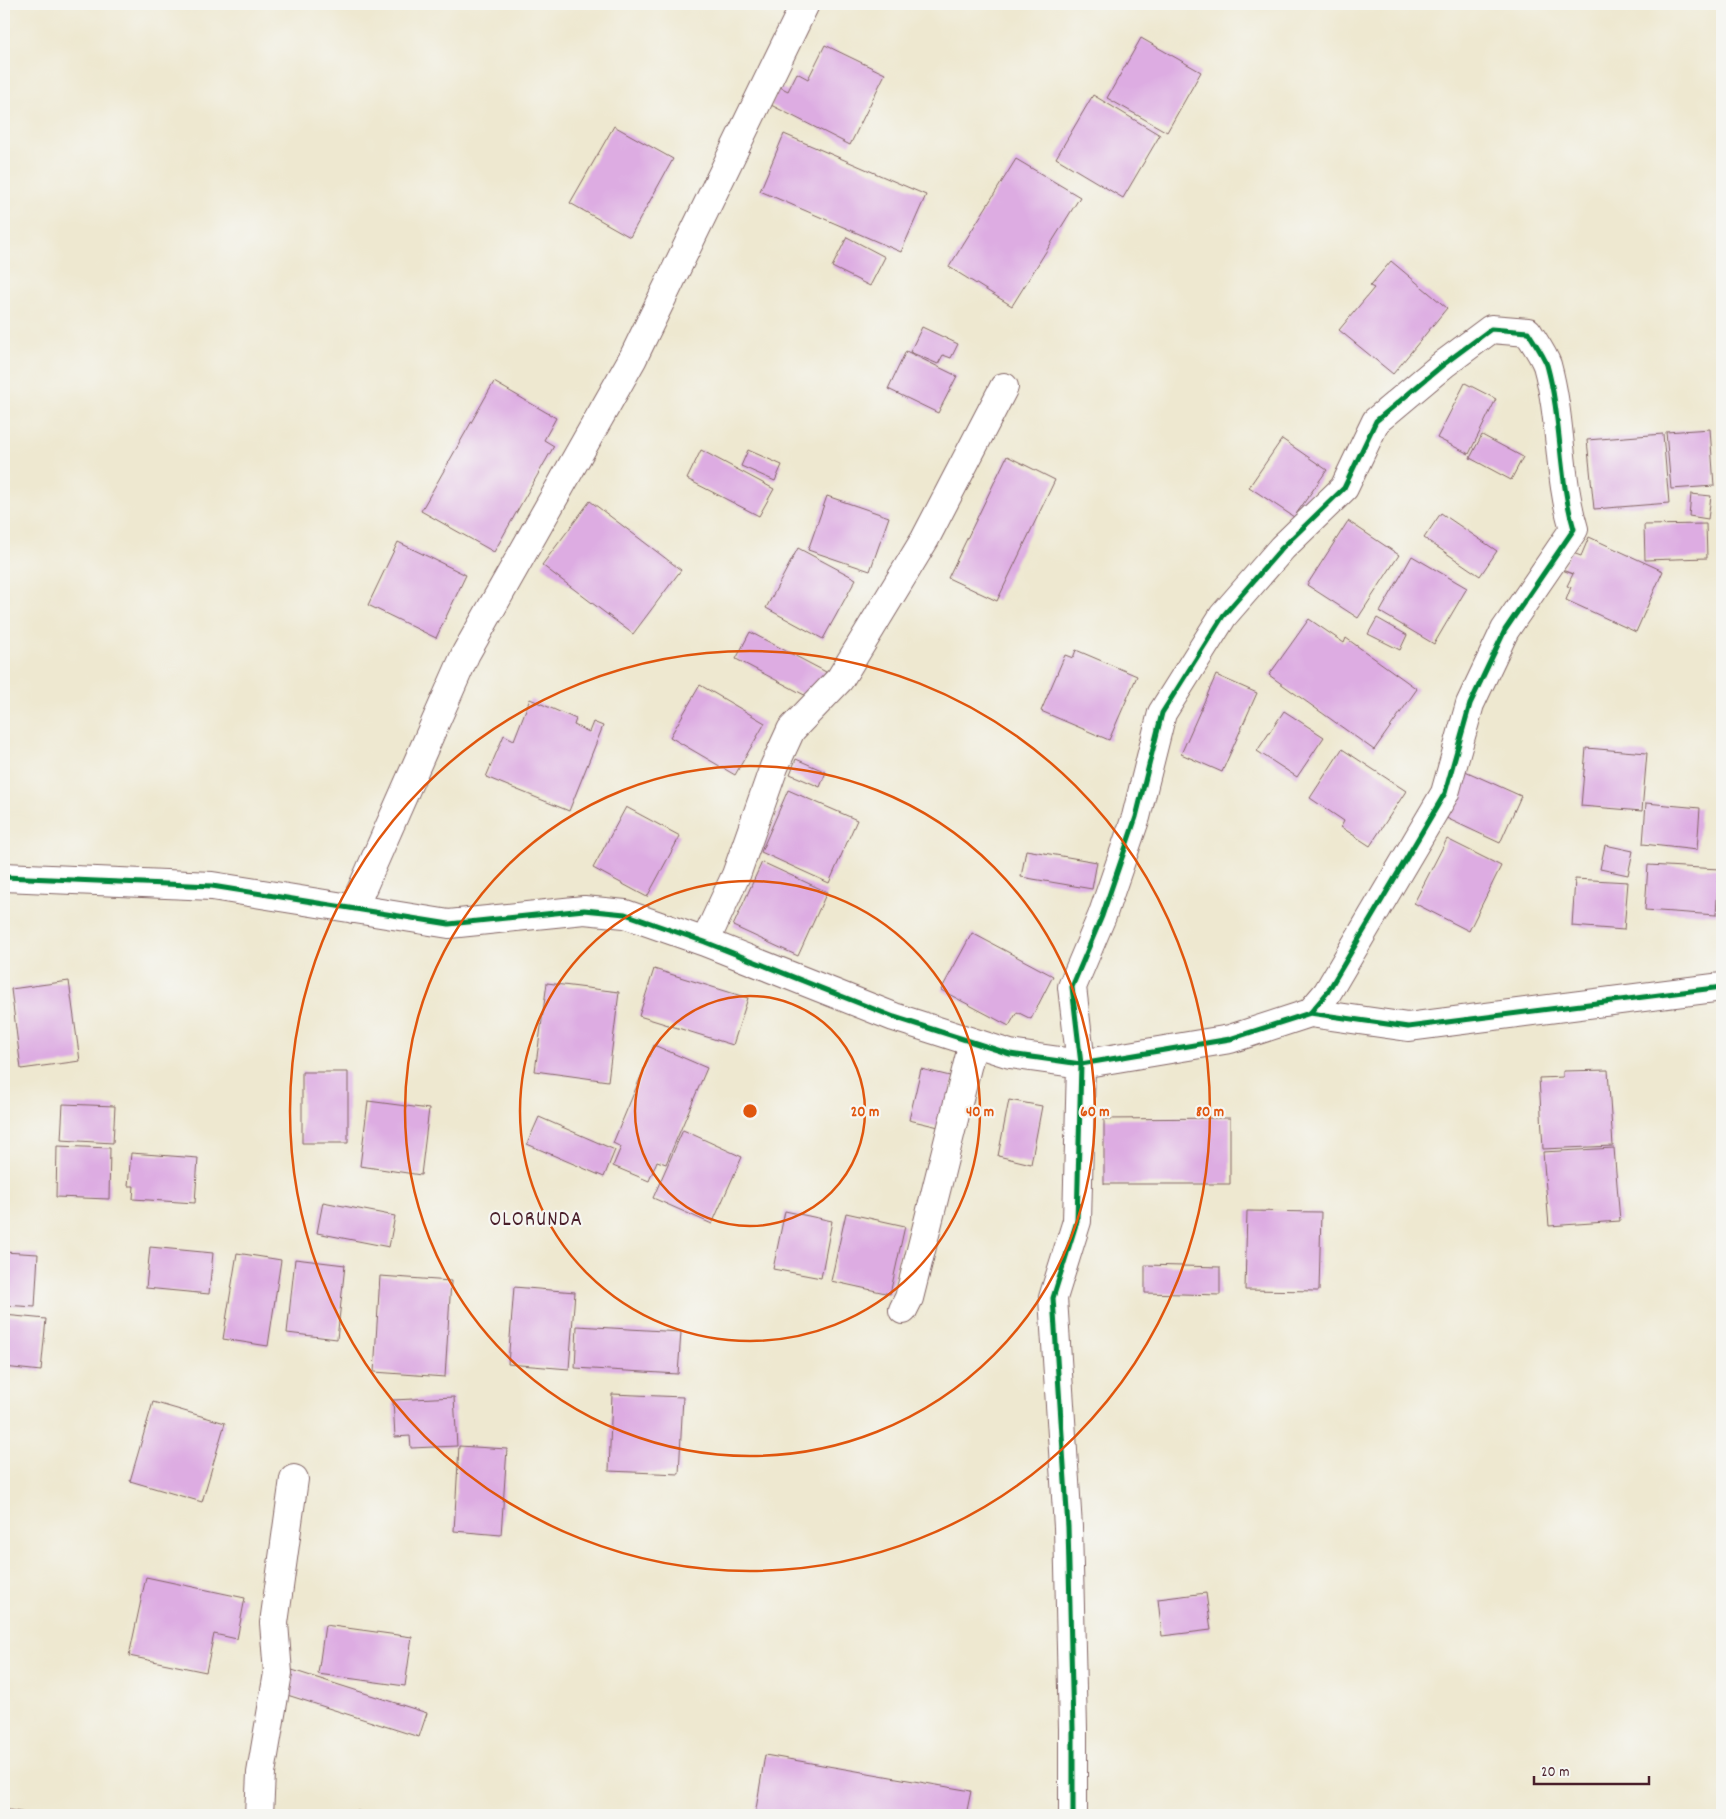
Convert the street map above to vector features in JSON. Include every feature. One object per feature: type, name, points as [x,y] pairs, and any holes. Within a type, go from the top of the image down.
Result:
[{"type":"street","points":[[353,909],[466,653],[633,358],[805,4]]},
{"type":"street","points":[[1073,1815],[1068,1527],[1053,1298],[1077,1221],[1081,1064],[1072,988],[1102,916],[1136,817],[1162,713],[1223,616],[1282,548],[1344,488],[1376,421],[1444,364],[1491,328],[1528,332],[1546,363],[1558,421],[1567,507],[1574,529],[1505,630],[1470,704],[1445,792],[1328,993],[1310,1013]]},
{"type":"street","points":[[705,942],[736,875],[774,767],[791,730],[840,679],[925,540],[1004,387]]},
{"type":"street","points":[[4,877],[212,886],[449,924],[584,910],[624,914],[705,942],[894,1018],[1010,1054],[1081,1064],[1230,1039],[1310,1013],[1408,1026],[1722,987]]},
{"type":"street","points":[[903,1310],[909,1298],[973,1043]]},
{"type":"street","points":[[259,1815],[261,1773],[278,1672],[274,1623],[294,1478]]},
{"type":"building","points":[[1141,38],[1201,72],[1167,132],[1107,98]]},
{"type":"building","points":[[825,45],[885,74],[850,145],[771,105],[780,87],[788,91],[797,73],[808,79]]},
{"type":"building","points":[[1093,95],[1160,135],[1123,198],[1056,158]]},
{"type":"building","points":[[614,126],[673,159],[630,237],[570,203]]},
{"type":"building","points":[[784,134],[926,195],[901,252],[760,191]]},
{"type":"building","points":[[1016,159],[1080,197],[1012,306],[949,267]]},
{"type":"building","points":[[847,237],[885,257],[870,286],[832,267]]},
{"type":"building","points":[[1391,261],[1447,308],[1393,374],[1339,330],[1374,288],[1370,286]]},
{"type":"building","points":[[922,327],[958,344],[951,358],[943,355],[938,364],[910,352]]},
{"type":"building","points":[[906,351],[957,376],[938,413],[888,389]]},
{"type":"building","points":[[494,382],[556,418],[544,440],[554,446],[494,552],[421,511]]},
{"type":"building","points":[[1465,383],[1496,399],[1469,454],[1437,438]]},
{"type":"building","points":[[1710,429],[1714,486],[1671,489],[1666,432]]},
{"type":"building","points":[[1663,434],[1669,503],[1594,509],[1587,440]]},
{"type":"building","points":[[1482,435],[1523,457],[1511,480],[1470,458]]},
{"type":"building","points":[[1282,439],[1327,470],[1294,517],[1249,487]]},
{"type":"building","points":[[701,450],[774,489],[759,516],[687,479]]},
{"type":"building","points":[[748,450],[782,465],[775,481],[741,466]]},
{"type":"building","points":[[1007,456],[1055,480],[997,601],[948,578]]},
{"type":"building","points":[[1691,494],[1711,496],[1708,519],[1689,516]]},
{"type":"building","points":[[827,496],[889,517],[870,571],[808,550]]},
{"type":"building","points":[[590,501],[681,570],[633,634],[542,565]]},
{"type":"building","points":[[1441,513],[1497,551],[1480,576],[1424,538]]},
{"type":"building","points":[[1348,521],[1399,555],[1358,618],[1307,585]]},
{"type":"building","points":[[1706,524],[1707,558],[1645,560],[1644,525]]},
{"type":"building","points":[[1589,537],[1663,571],[1636,632],[1566,600],[1571,587],[1567,586],[1573,574],[1562,570],[1570,552],[1581,556]]},
{"type":"building","points":[[398,542],[466,575],[436,638],[368,605]]},
{"type":"building","points":[[798,548],[856,579],[823,639],[766,608]]},
{"type":"building","points":[[1412,556],[1467,588],[1434,644],[1380,612]]},
{"type":"building","points":[[1377,618],[1407,635],[1400,650],[1368,634]]},
{"type":"building","points":[[1309,619],[1344,643],[1346,638],[1417,689],[1374,750],[1269,675]]},
{"type":"building","points":[[750,632],[826,672],[812,699],[736,659]]},
{"type":"building","points":[[1076,650],[1137,676],[1109,740],[1041,711],[1065,655],[1073,658]]},
{"type":"building","points":[[1216,675],[1257,693],[1222,772],[1181,754]]},
{"type":"building","points":[[700,685],[765,723],[735,775],[670,737]]},
{"type":"building","points":[[530,699],[576,719],[574,725],[589,732],[593,722],[603,726],[569,811],[486,777],[504,735],[514,740]]},
{"type":"building","points":[[1284,711],[1324,737],[1297,777],[1257,751]]},
{"type":"building","points":[[1586,748],[1647,753],[1642,811],[1581,806]]},
{"type":"building","points":[[1342,749],[1406,791],[1370,846],[1341,827],[1344,821],[1310,798]]},
{"type":"building","points":[[796,759],[826,772],[820,787],[790,774]]},
{"type":"building","points":[[1463,770],[1521,796],[1500,843],[1442,816]]},
{"type":"building","points":[[788,790],[857,820],[829,883],[761,852]]},
{"type":"building","points":[[1646,803],[1700,808],[1697,850],[1643,844]]},
{"type":"building","points":[[626,807],[680,836],[647,897],[593,868]]},
{"type":"building","points":[[1447,839],[1501,866],[1469,931],[1414,903]]},
{"type":"building","points":[[1605,845],[1633,851],[1628,875],[1600,869]]},
{"type":"building","points":[[1026,850],[1097,862],[1092,889],[1021,877]]},
{"type":"building","points":[[762,862],[827,892],[798,956],[733,926]]},
{"type":"building","points":[[1648,865],[1719,869],[1716,915],[1645,910]]},
{"type":"building","points":[[1575,879],[1628,882],[1624,930],[1572,926]]},
{"type":"building","points":[[972,933],[1053,976],[1031,1019],[1017,1012],[1009,1026],[941,990]]},
{"type":"building","points":[[654,969],[748,998],[733,1045],[639,1016]]},
{"type":"building","points":[[69,981],[80,1061],[21,1069],[11,989]]},
{"type":"building","points":[[547,983],[619,992],[608,1081],[535,1071]]},
{"type":"building","points":[[654,1045],[707,1068],[666,1164],[657,1161],[649,1181],[613,1166],[621,1147],[613,1143]]},
{"type":"building","points":[[921,1069],[954,1077],[943,1128],[909,1120]]},
{"type":"building","points":[[1608,1070],[1613,1146],[1543,1149],[1539,1078],[1563,1077],[1563,1071]]},
{"type":"building","points":[[302,1072],[348,1072],[348,1143],[302,1143]]},
{"type":"building","points":[[1009,1100],[1042,1106],[1031,1164],[998,1156]]},
{"type":"building","points":[[368,1101],[429,1109],[421,1175],[360,1166]]},
{"type":"building","points":[[63,1104],[115,1106],[113,1143],[61,1140]]},
{"type":"building","points":[[539,1117],[615,1150],[604,1177],[527,1144]]},
{"type":"building","points":[[1230,1118],[1230,1184],[1104,1184],[1104,1119]]},
{"type":"building","points":[[683,1130],[742,1157],[712,1224],[653,1198]]},
{"type":"building","points":[[57,1146],[110,1148],[109,1199],[56,1197]]},
{"type":"building","points":[[1614,1148],[1620,1221],[1549,1226],[1543,1152]]},
{"type":"building","points":[[131,1153],[198,1158],[195,1203],[133,1199],[134,1186],[128,1186]]},
{"type":"building","points":[[323,1202],[395,1216],[389,1247],[317,1233]]},
{"type":"building","points":[[785,1211],[832,1221],[821,1278],[773,1269]]},
{"type":"building","points":[[1247,1211],[1321,1212],[1319,1291],[1245,1290]]},
{"type":"building","points":[[846,1213],[905,1226],[890,1294],[831,1281]]},
{"type":"building","points":[[150,1247],[213,1253],[209,1294],[146,1288]]},
{"type":"building","points":[[4,1252],[38,1254],[35,1307],[4,1305]]},
{"type":"building","points":[[237,1253],[281,1260],[268,1346],[223,1339]]},
{"type":"building","points":[[295,1259],[345,1265],[337,1339],[287,1333]]},
{"type":"building","points":[[1145,1265],[1220,1267],[1220,1295],[1145,1293]]},
{"type":"building","points":[[380,1276],[451,1281],[445,1377],[374,1372]]},
{"type":"building","points":[[514,1287],[575,1292],[569,1369],[508,1364]]},
{"type":"building","points":[[4,1315],[46,1319],[41,1371],[4,1367]]},
{"type":"building","points":[[577,1326],[681,1332],[678,1374],[575,1368]]},
{"type":"building","points":[[612,1394],[683,1397],[679,1474],[609,1471]]},
{"type":"building","points":[[454,1397],[457,1446],[411,1448],[410,1436],[395,1437],[393,1400]]},
{"type":"building","points":[[153,1402],[225,1423],[202,1502],[130,1481]]},
{"type":"building","points":[[459,1446],[507,1449],[501,1535],[454,1531]]},
{"type":"building","points":[[146,1577],[245,1598],[237,1639],[214,1634],[206,1672],[129,1656]]},
{"type":"building","points":[[1206,1593],[1211,1630],[1162,1636],[1158,1599]]},
{"type":"building","points":[[325,1625],[412,1637],[405,1686],[318,1674]]},
{"type":"building","points":[[289,1669],[427,1713],[419,1737],[281,1693]]},
{"type":"building","points":[[765,1755],[971,1791],[966,1815],[755,1815]]},
{"type":"building","points":[[4,1809],[31,1814],[31,1815],[4,1815]]},
{"type":"building","points":[[357,1811],[375,1814],[375,1815],[357,1815]]},
{"type":"cycle path","points":[[1073,1815],[1068,1527],[1053,1298],[1077,1221],[1081,1064],[1072,987],[1102,916],[1136,817],[1162,713],[1223,616],[1282,548],[1344,488],[1376,421],[1444,364],[1491,329],[1528,332],[1547,365],[1552,385],[1565,489],[1574,529],[1505,630],[1470,704],[1445,793],[1327,993],[1310,1013]]},
{"type":"cycle path","points":[[4,877],[212,886],[449,924],[584,910],[625,914],[705,942],[894,1017],[1010,1054],[1081,1064],[1230,1039],[1310,1013],[1408,1027],[1722,987]]},
{"type":"district","name":"OLORUNDA","points":[[536,1221]]}]
